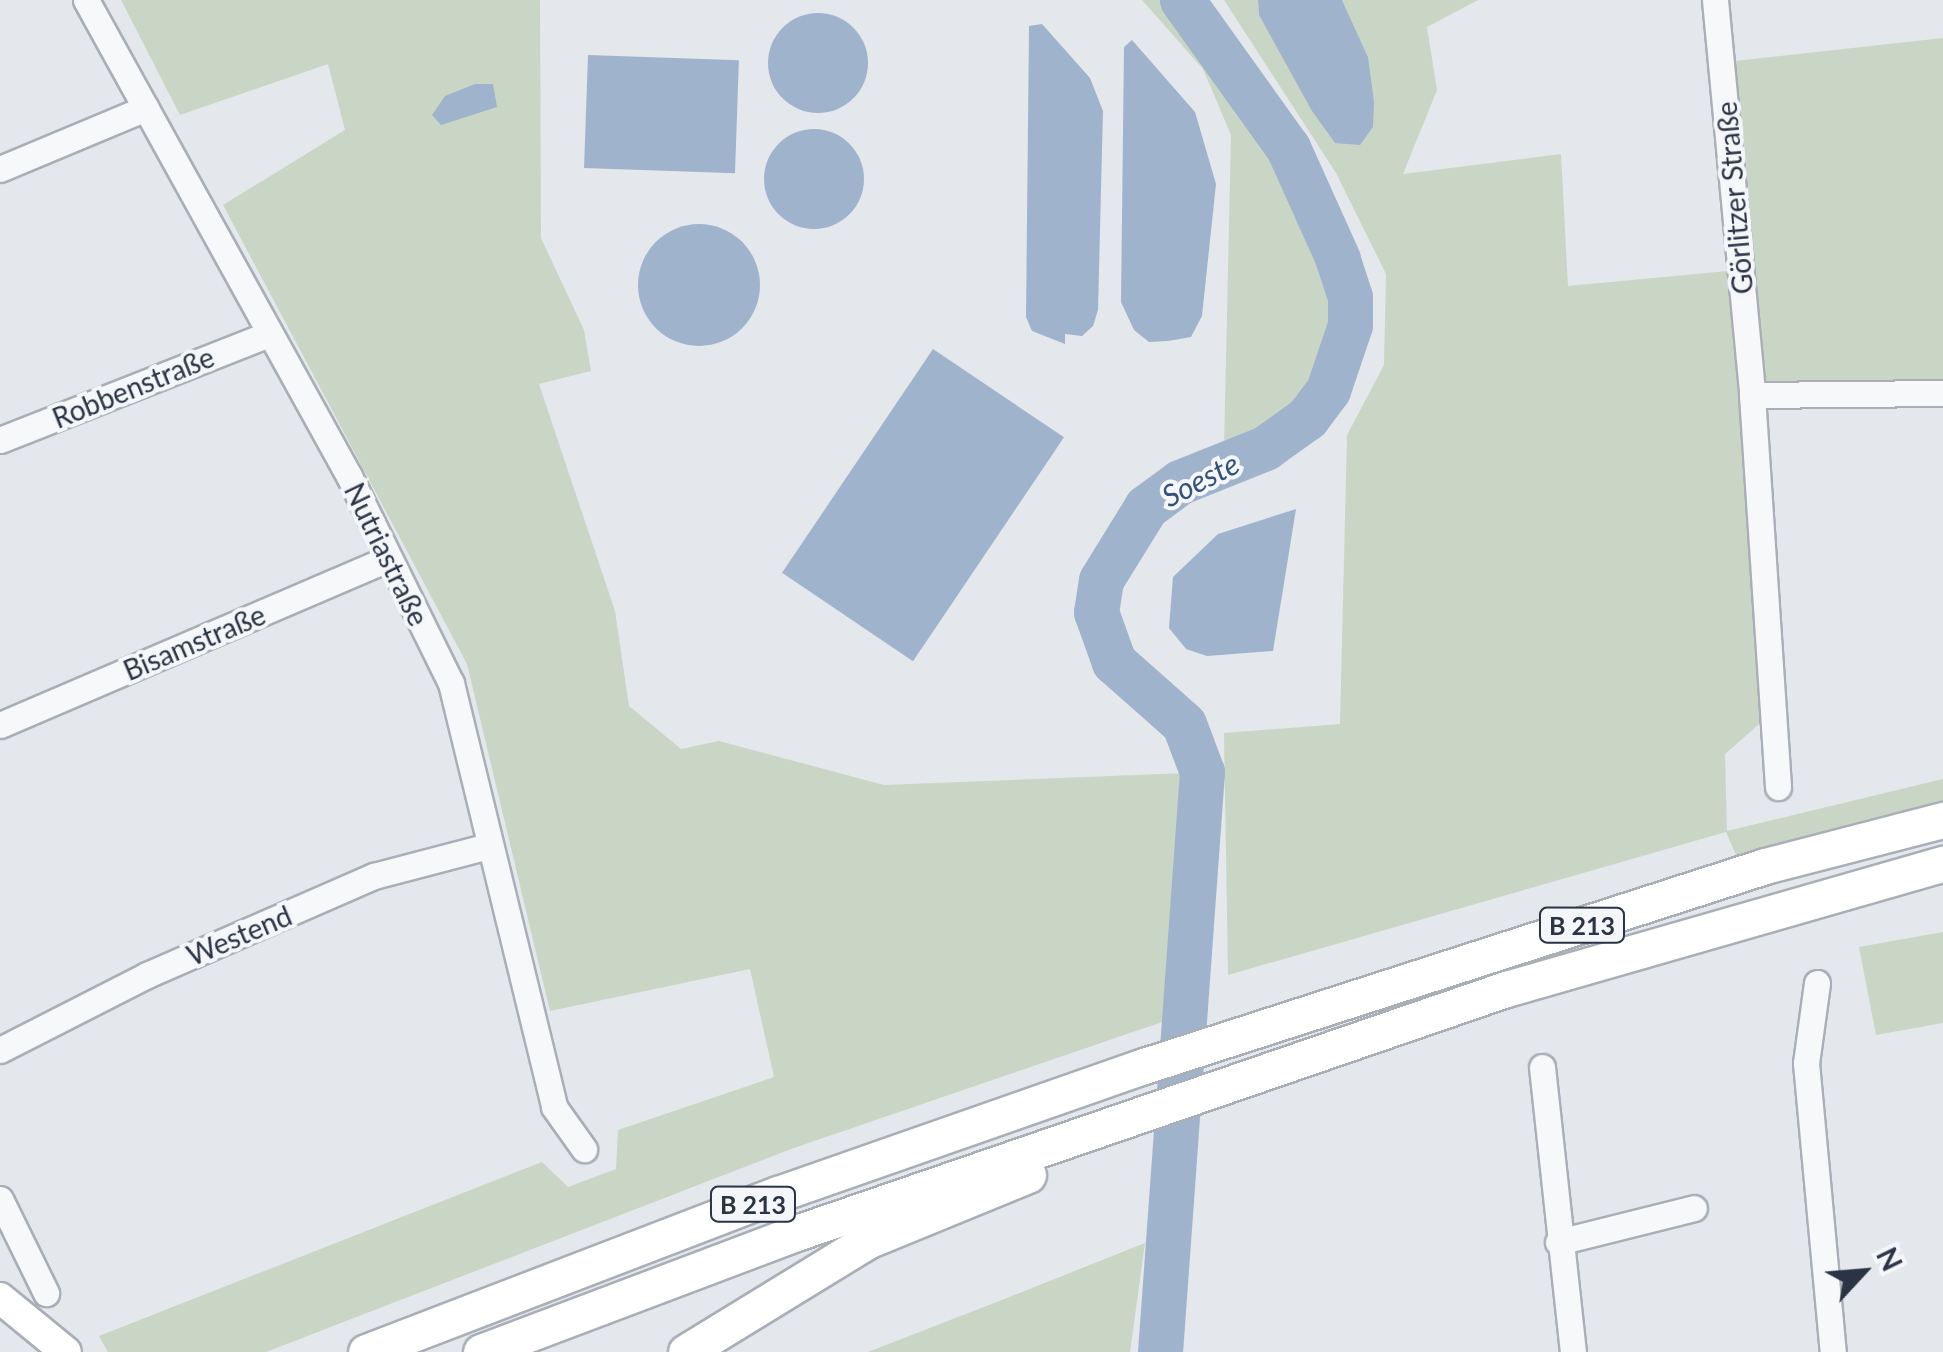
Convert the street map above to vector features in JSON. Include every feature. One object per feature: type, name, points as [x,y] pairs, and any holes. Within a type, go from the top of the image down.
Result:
[{"type":"highway","name":"B 213","points":[[366,1352],[778,1194],[1223,1039],[1765,866],[1943,820]]},
{"type":"highway","name":"B 213","points":[[481,1352],[1156,1107],[1527,982],[1943,864]]},
{"type":"highway","name":"B 213","points":[[686,1352],[867,1242],[1122,1136],[1156,1107]]},
{"type":"main road","points":[[0,1298],[66,1352]]},
{"type":"street","name":"Nutriastraße","points":[[86,0],[266,335],[349,476],[451,683],[554,1107],[584,1148]]},
{"type":"street","name":"Görlitzer Straße","points":[[1715,0],[1752,395],[1778,787]]},
{"type":"street","points":[[0,169],[146,108]]},
{"type":"street","name":"Robbenstraße","points":[[0,440],[266,335]]},
{"type":"street","points":[[1752,395],[1943,393]]},
{"type":"street","name":"Bisamstraße","points":[[0,725],[388,560]]},
{"type":"street","name":"Westend","points":[[0,1050],[147,975],[374,876],[488,846]]},
{"type":"street","points":[[1817,984],[1806,1063],[1833,1352]]},
{"type":"street","points":[[1542,1067],[1558,1242],[1573,1352]]},
{"type":"street","points":[[0,1199],[46,1293]]},
{"type":"street","points":[[1558,1242],[1694,1208]]},
{"type":"green space","points":[[121,0],[540,0],[541,238],[584,330],[591,371],[539,384],[615,611],[629,706],[681,749],[719,741],[884,785],[1186,773],[1171,1019],[791,1149],[266,1352],[108,1352],[99,1336],[542,1162],[568,1187],[616,1169],[618,1130],[774,1077],[750,969],[550,1011],[467,664],[223,205],[345,130],[328,64],[180,115]]},
{"type":"green space","points":[[1142,0],[1166,0],[1221,64],[1278,150],[1336,288],[1326,348],[1290,412],[1224,449],[1231,135],[1203,69]]},
{"type":"green space","points":[[1224,0],[1258,0],[1259,15],[1335,143],[1373,127],[1368,57],[1342,0],[1478,0],[1427,27],[1437,90],[1403,174],[1561,154],[1568,286],[1728,271],[1764,720],[1725,754],[1727,831],[1943,779],[1943,804],[1736,855],[1726,832],[1228,975],[1224,733],[1340,724],[1347,435],[1384,365],[1386,274],[1336,173]]},
{"type":"green space","points":[[1943,38],[1943,383],[1766,383],[1735,61]]},
{"type":"green space","points":[[1943,932],[1943,1023],[1876,1035],[1859,947]]},
{"type":"green space","points":[[1145,1243],[1130,1352],[868,1352],[1007,1298]]},
{"type":"water","points":[[1258,0],[1342,0],[1368,57],[1374,102],[1373,127],[1360,145],[1335,143],[1312,111],[1259,15]]},
{"type":"water","points":[[818,13],[837,17],[853,28],[864,44],[868,63],[864,82],[853,98],[837,109],[818,113],[799,109],[783,98],[772,82],[768,63],[772,44],[783,28],[799,17]]},
{"type":"water","points":[[1042,24],[1090,78],[1103,111],[1098,310],[1093,326],[1082,336],[1065,334],[1065,344],[1032,331],[1026,317],[1029,26]]},
{"type":"water","points":[[1132,40],[1195,112],[1216,184],[1202,316],[1191,337],[1168,341],[1149,342],[1134,330],[1121,302],[1124,47]]},
{"type":"water","points":[[588,55],[739,60],[735,173],[584,168]]},
{"type":"water","points":[[475,84],[493,84],[497,107],[441,125],[432,115],[445,96]]},
{"type":"water","points":[[814,129],[833,133],[849,144],[860,160],[864,179],[860,198],[849,214],[833,225],[814,229],[795,225],[779,214],[768,198],[764,179],[768,160],[779,144],[795,133]]},
{"type":"water","points":[[699,224],[722,229],[742,242],[755,262],[760,285],[755,308],[742,328],[722,341],[699,346],[676,341],[656,328],[643,308],[638,285],[643,262],[656,242],[676,229]]},
{"type":"water","points":[[933,349],[1064,437],[913,661],[782,573]]},
{"type":"water","points":[[1296,509],[1273,651],[1207,656],[1186,649],[1169,628],[1173,577],[1218,534]]},
{"type":"waterway","name":"Soeste","points":[[1160,1352],[1202,772],[1184,724],[1114,662],[1096,612],[1101,580],[1146,507],[1180,482],[1265,448],[1307,418],[1328,390],[1350,325],[1350,297],[1338,259],[1288,148],[1182,0]]}]
